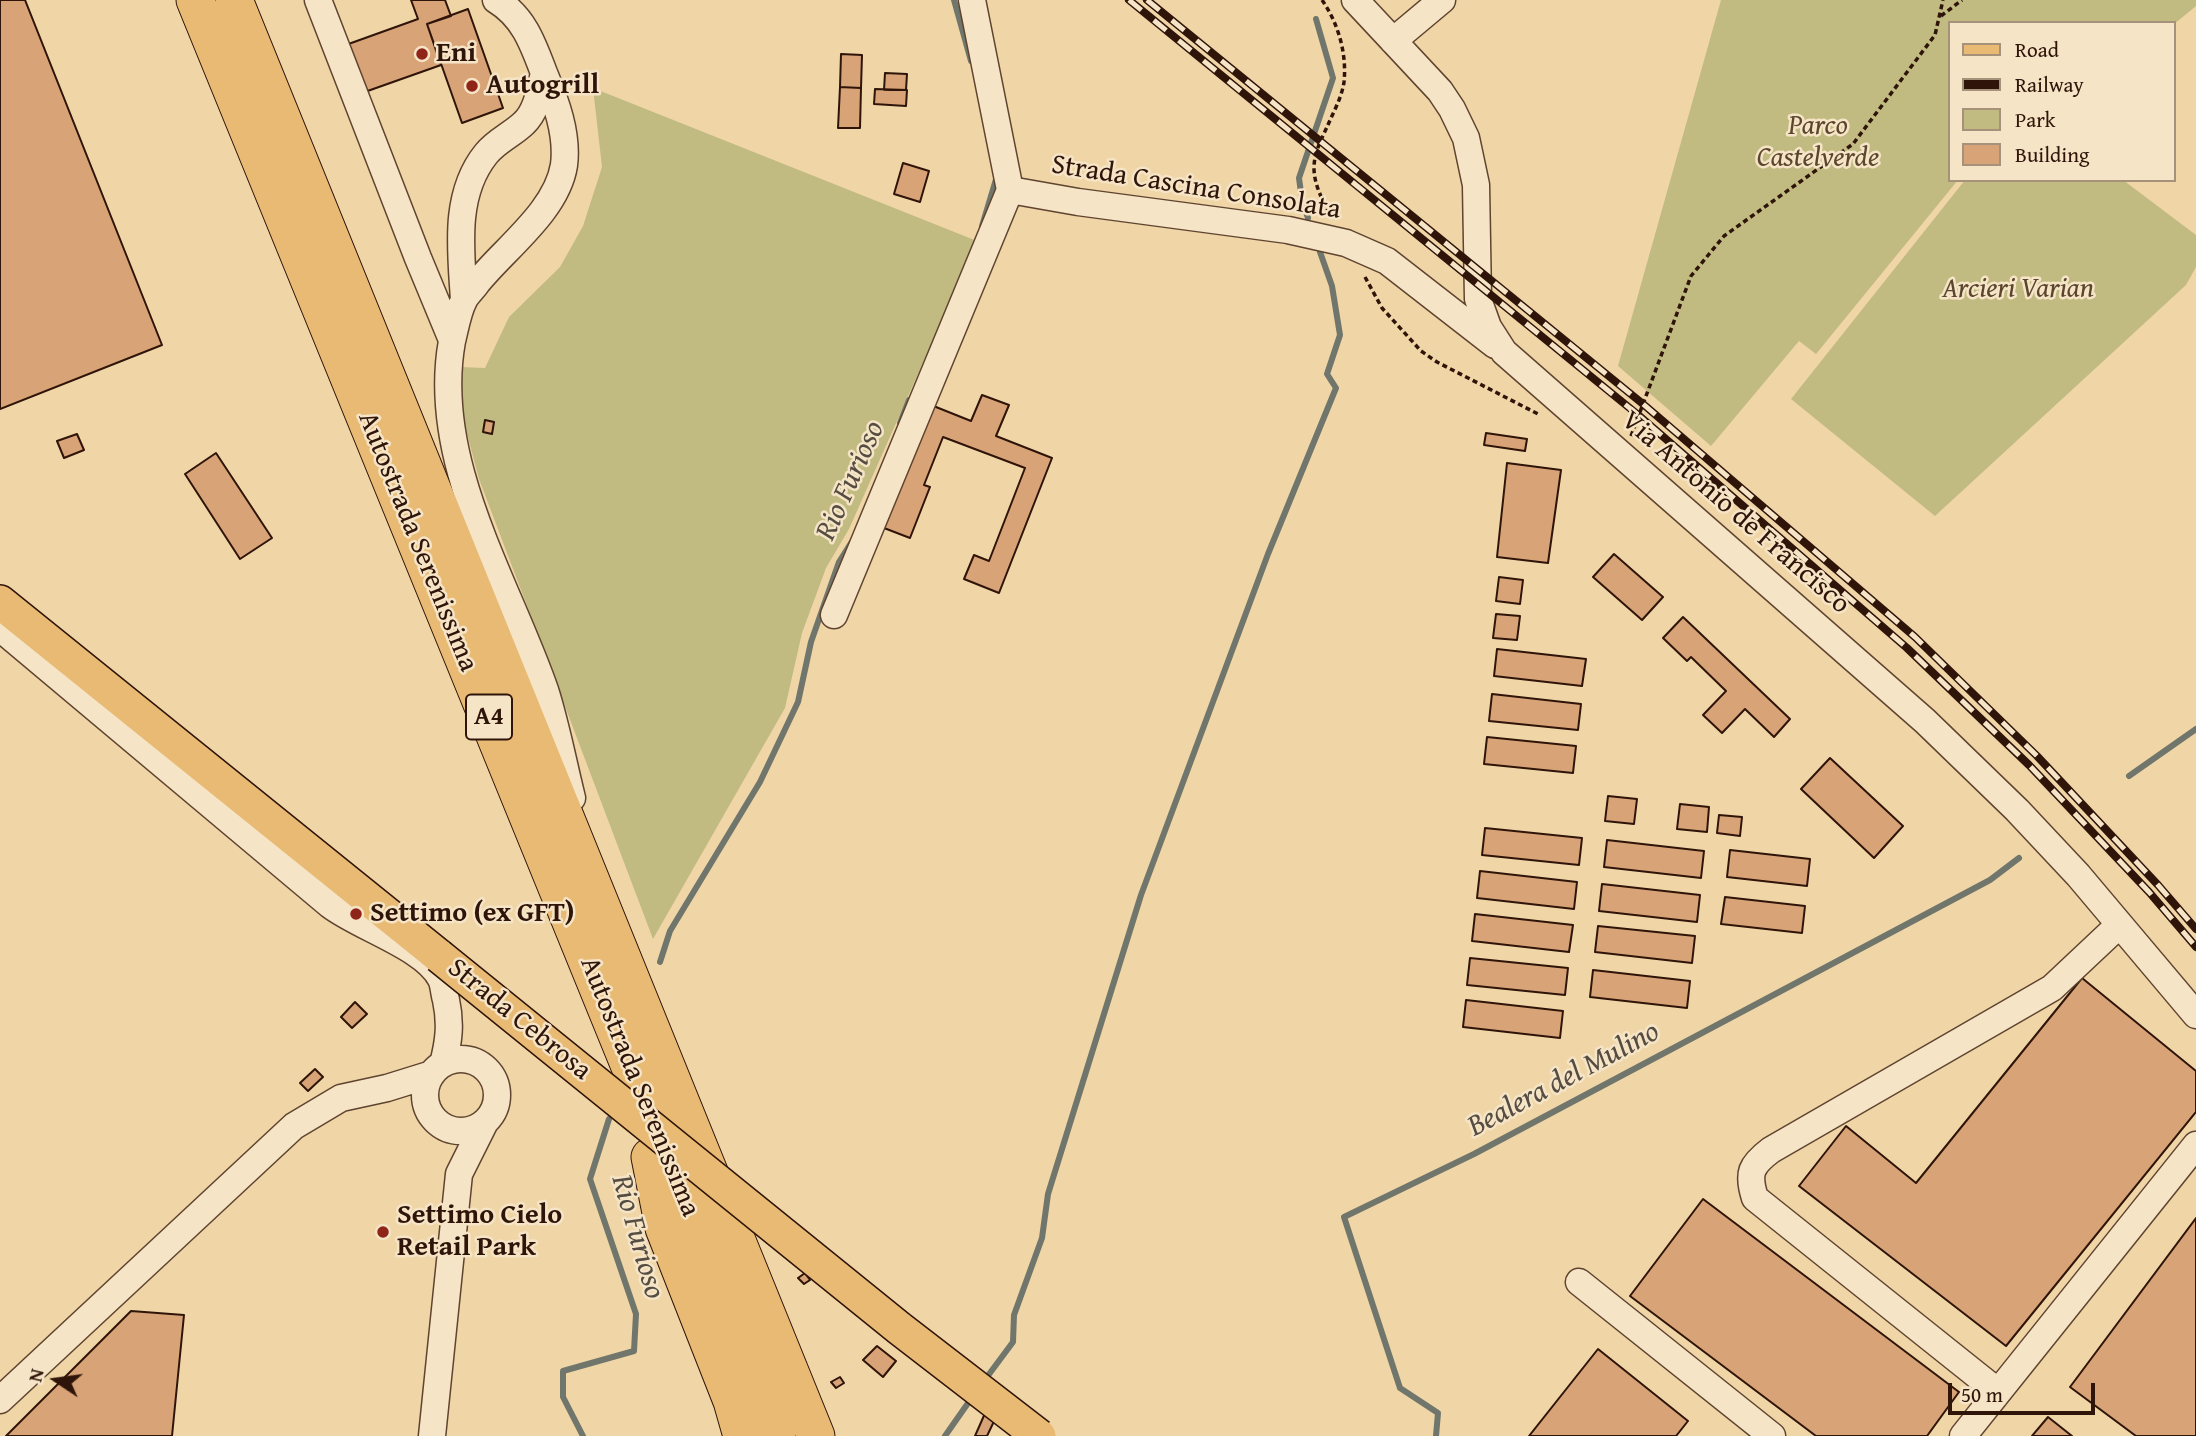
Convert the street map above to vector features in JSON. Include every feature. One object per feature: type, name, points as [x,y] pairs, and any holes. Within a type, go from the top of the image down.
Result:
[{"type":"highway","name":"Autostrada Serenissima","points":[[195,0],[634,1074],[777,1436]]},
{"type":"highway","name":"Autostrada Serenissima","points":[[234,0],[816,1436]]},
{"type":"highway","points":[[634,1074],[664,1228],[732,1401],[742,1436]]},
{"type":"main road","name":"Strada Cebrosa","points":[[0,602],[878,1310],[1039,1436]]},
{"type":"street","points":[[318,0],[452,340]]},
{"type":"street","points":[[464,300],[490,267],[540,214],[555,190],[564,166],[563,135],[558,108],[526,28],[511,9],[496,0]]},
{"type":"street","name":"Strada Cascina Consolata","points":[[834,615],[1010,190],[972,0]]},
{"type":"street","name":"Via Antonio de Francisco","points":[[1355,0],[1440,91],[1466,138],[1476,185],[1478,299],[1488,327],[1504,352],[1925,722],[2017,810],[2078,875],[2196,1015]]},
{"type":"street","points":[[1393,41],[1442,0]]},
{"type":"street","points":[[544,73],[537,100],[527,121],[488,151],[476,169],[465,198],[460,232],[464,300],[452,340],[449,370],[450,408],[465,484],[476,523],[545,691],[598,901]]},
{"type":"street","name":"Strada Cascina Consolata","points":[[1010,190],[1078,202],[1288,230],[1346,243],[1387,261],[1504,352]]},
{"type":"street","points":[[0,628],[338,912],[428,962],[441,980],[451,1023],[437,1069],[425,1089],[459,1174]]},
{"type":"street","points":[[34,657],[76,662]]},
{"type":"street","points":[[1998,1392],[1755,1198],[1750,1175],[1756,1161],[1771,1150],[2052,988],[2119,925]]},
{"type":"street","points":[[0,1400],[294,1126],[341,1098],[387,1088],[464,1059],[486,1068],[494,1079],[497,1102],[459,1174],[432,1436]]},
{"type":"street","points":[[387,1088],[461,1132],[484,1124]]},
{"type":"street","points":[[1963,1436],[2196,1145]]},
{"type":"street","points":[[1579,1282],[1772,1436]]},
{"type":"path","points":[[1623,458],[1690,276],[1724,236],[1853,144],[1935,35],[1943,0]]},
{"type":"path","points":[[1939,18],[1962,0]]},
{"type":"green space","name":"Parco Castelverde","points":[[1721,0],[2196,0],[2196,6],[2175,23],[2175,21],[1948,21],[1948,182],[1956,182],[1816,354],[1799,341],[1711,446],[1618,366]]},
{"type":"green space","points":[[593,88],[977,241],[849,529],[826,568],[802,633],[785,708],[653,939],[479,479],[461,411],[461,367],[485,368],[509,317],[560,267],[583,226],[602,167]]},
{"type":"green space","name":"Arcieri Varian","points":[[1963,182],[2126,182],[2196,235],[2196,267],[2186,285],[1935,516],[1791,399]]},
{"type":"building","points":[[0,0],[25,0],[162,345],[0,409]]},
{"type":"building","points":[[411,0],[445,0],[451,16],[427,24],[441,65],[345,99],[329,51],[418,19]]},
{"type":"building","name":"Autogrill","points":[[468,9],[503,108],[462,123],[427,24]]},
{"type":"building","points":[[841,54],[862,55],[861,88],[840,87]]},
{"type":"building","points":[[885,73],[907,74],[906,90],[884,90]]},
{"type":"building","points":[[840,87],[861,88],[860,128],[838,128]]},
{"type":"building","points":[[875,89],[907,90],[906,106],[874,104]]},
{"type":"building","points":[[903,163],[929,171],[920,202],[894,194]]},
{"type":"building","points":[[982,395],[1009,405],[996,436],[1052,458],[999,593],[964,579],[974,555],[989,561],[1025,468],[943,437],[924,485],[930,487],[910,538],[884,528],[931,405],[971,421]]},
{"type":"building","points":[[485,420],[494,422],[492,434],[483,432]]},
{"type":"building","points":[[1486,433],[1527,439],[1525,451],[1484,445]]},
{"type":"building","points":[[77,434],[84,450],[64,458],[57,441]]},
{"type":"building","points":[[216,453],[272,538],[240,559],[185,474]]},
{"type":"building","points":[[1507,463],[1561,470],[1548,563],[1497,557]]},
{"type":"building","points":[[1614,554],[1663,597],[1642,620],[1593,577]]},
{"type":"building","points":[[1499,577],[1523,580],[1520,604],[1496,601]]},
{"type":"building","points":[[1496,614],[1520,616],[1517,640],[1493,638]]},
{"type":"building","points":[[1683,617],[1790,719],[1774,737],[1745,709],[1722,733],[1703,715],[1726,691],[1691,657],[1687,661],[1663,638]]},
{"type":"building","points":[[1497,649],[1586,659],[1582,686],[1494,676]]},
{"type":"building","points":[[1492,694],[1581,704],[1578,730],[1489,721]]},
{"type":"building","points":[[1487,737],[1576,746],[1573,773],[1484,764]]},
{"type":"building","points":[[1830,758],[1903,826],[1874,858],[1801,789]]},
{"type":"building","points":[[1608,796],[1637,799],[1634,824],[1605,821]]},
{"type":"building","points":[[1680,804],[1709,807],[1707,832],[1677,829]]},
{"type":"building","points":[[1719,815],[1742,817],[1740,836],[1717,833]]},
{"type":"building","points":[[1485,828],[1582,838],[1579,865],[1482,855]]},
{"type":"building","points":[[1607,840],[1704,851],[1701,878],[1604,867]]},
{"type":"building","points":[[1730,850],[1810,859],[1807,886],[1727,877]]},
{"type":"building","points":[[1480,871],[1577,882],[1574,909],[1477,898]]},
{"type":"building","points":[[1602,884],[1700,895],[1697,922],[1599,911]]},
{"type":"building","points":[[1725,897],[1805,906],[1802,933],[1721,924]]},
{"type":"building","points":[[1475,914],[1573,925],[1569,952],[1472,941]]},
{"type":"building","points":[[1598,926],[1695,936],[1692,963],[1595,952]]},
{"type":"building","points":[[1470,958],[1568,968],[1565,995],[1467,985]]},
{"type":"building","points":[[1593,970],[1690,981],[1687,1008],[1590,997]]},
{"type":"building","points":[[2082,978],[2196,1071],[2196,1112],[2006,1346],[1799,1186],[1846,1126],[1916,1183]]},
{"type":"building","points":[[1466,1000],[1563,1011],[1560,1038],[1463,1027]]},
{"type":"building","points":[[355,1002],[367,1014],[352,1028],[341,1017]]},
{"type":"building","points":[[315,1069],[323,1077],[308,1091],[300,1083]]},
{"type":"building","points":[[1703,1199],[1959,1392],[1927,1436],[1816,1436],[1630,1296]]},
{"type":"building","points":[[2196,1218],[2196,1436],[2136,1436],[2070,1387]]},
{"type":"building","points":[[805,1273],[810,1280],[804,1284],[798,1278]]},
{"type":"building","points":[[131,1311],[184,1315],[172,1436],[6,1436]]},
{"type":"building","points":[[877,1346],[896,1361],[883,1377],[863,1360]]},
{"type":"building","points":[[1598,1349],[1688,1421],[1676,1436],[1529,1436]]},
{"type":"building","points":[[840,1377],[844,1383],[836,1388],[831,1382]]},
{"type":"building","points":[[986,1411],[997,1415],[987,1436],[975,1436]]},
{"type":"building","points":[[2048,1417],[2072,1436],[2032,1436]]},
{"type":"waterway","name":"Rio Furioso","points":[[954,0],[971,61]]},
{"type":"waterway","name":"Rio Furioso","points":[[1308,218],[1299,178],[1333,78],[1316,19]]},
{"type":"waterway","name":"Rio Furioso","points":[[982,226],[997,176]]},
{"type":"waterway","points":[[984,1381],[1013,1342],[1014,1315],[1042,1238],[1048,1194],[1141,895],[1268,554],[1336,388],[1327,374],[1340,335],[1332,286],[1320,252]]},
{"type":"waterway","name":"Rio Furioso","points":[[900,423],[909,400]]},
{"type":"waterway","name":"Rio Furioso","points":[[660,962],[670,931],[760,782],[798,702],[811,642],[839,562],[851,543]]},
{"type":"waterway","name":"Bealera del Mulino","points":[[2129,776],[2196,729]]},
{"type":"waterway","name":"Bealera del Mulino","points":[[1436,1436],[1438,1413],[1400,1388],[1344,1217],[1474,1154],[1990,880],[2019,858]]},
{"type":"waterway","name":"Rio Furioso","points":[[583,1436],[563,1397],[563,1371],[634,1351],[636,1314],[590,1179],[609,1119]]},
{"type":"waterway","points":[[945,1436],[973,1396]]},
{"type":"railway","points":[[1129,0],[1637,414],[1907,648],[2029,765],[2149,892],[2196,947]]},
{"type":"railway","points":[[1147,0],[1643,404],[1915,637],[2037,756],[2196,929]]},
{"type":"place","name":"Eni","points":[[422,54]]},
{"type":"place","name":"Autogrill","points":[[472,86]]},
{"type":"place","name":"Settimo (ex GFT)","points":[[356,914]]},
{"type":"place","name":"Settimo Cielo Retail Park","points":[[383,1232]]}]
